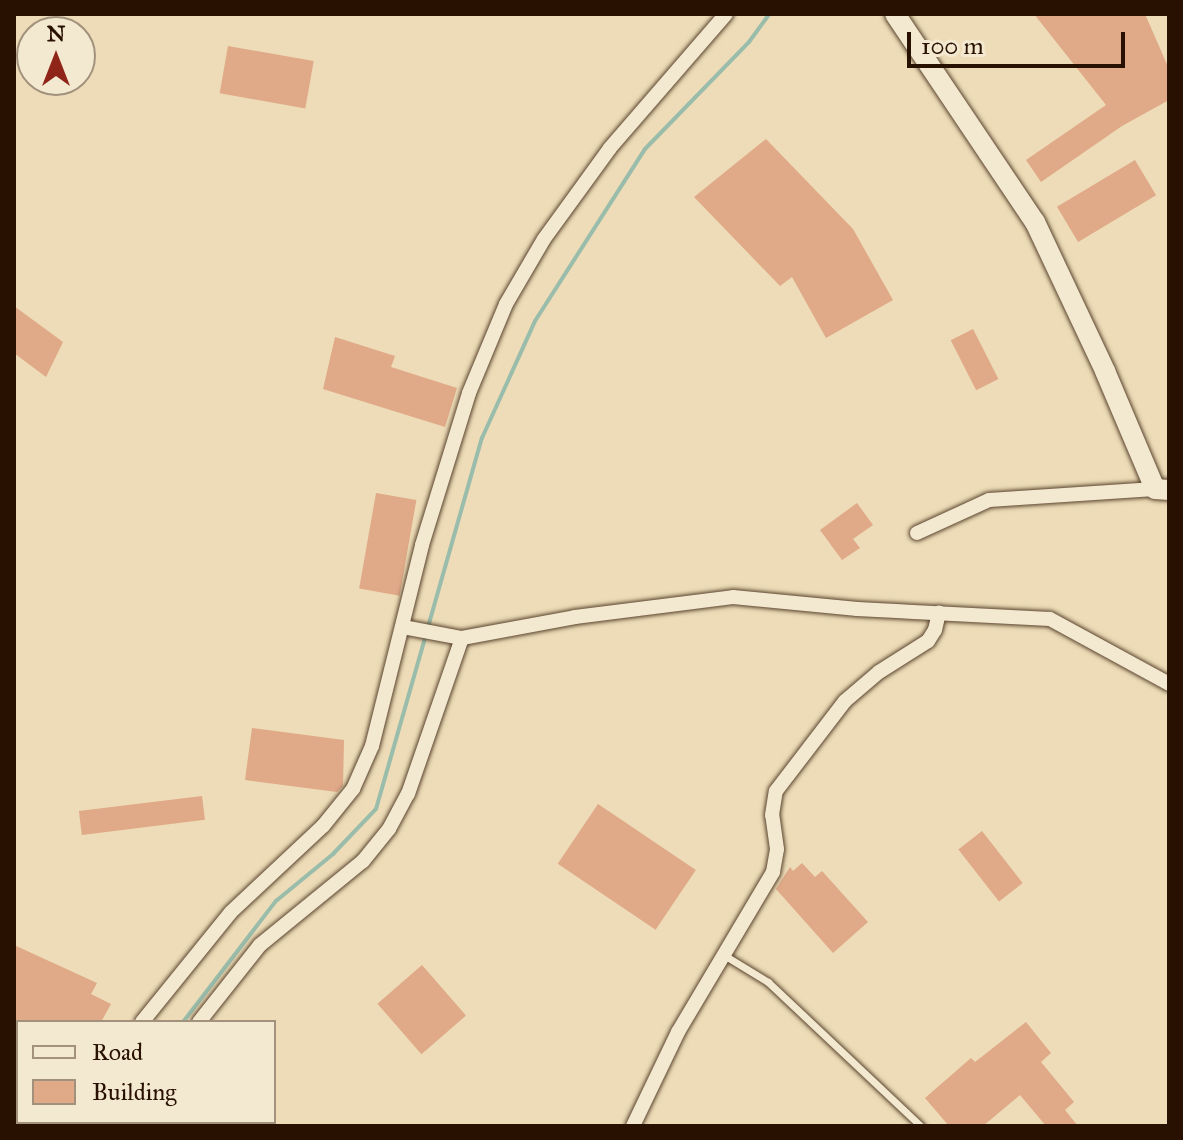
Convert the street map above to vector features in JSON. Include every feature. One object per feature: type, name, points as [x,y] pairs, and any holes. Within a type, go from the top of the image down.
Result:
[{"type":"street","points":[[144,1020],[231,912],[323,826],[353,789],[372,746],[409,629],[422,545],[469,393],[506,304],[544,239],[610,148],[726,14]]},
{"type":"street","points":[[895,14],[1035,222],[1162,490],[989,500],[917,533]]},
{"type":"street","points":[[409,629],[454,637],[575,617],[733,597],[857,609],[1050,619],[1169,684]]},
{"type":"street","points":[[633,1126],[678,1032],[773,872],[777,849],[772,815],[776,791],[845,701],[879,672],[928,641],[938,625],[939,612]]},
{"type":"street","points":[[201,1020],[260,945],[363,861],[389,829],[408,794],[454,637]]},
{"type":"lane","points":[[724,955],[768,982],[921,1126]]},
{"type":"building","points":[[1034,14],[1145,14],[1169,69],[1169,100],[1122,126],[1041,182],[1026,160],[1106,105]]},
{"type":"building","points":[[228,46],[314,61],[305,108],[220,93]]},
{"type":"building","points":[[766,139],[853,229],[893,300],[826,338],[792,277],[780,286],[694,197]]},
{"type":"building","points":[[1135,160],[1156,195],[1078,242],[1057,207]]},
{"type":"building","points":[[14,306],[63,342],[46,377],[14,353]]},
{"type":"building","points":[[973,329],[998,379],[976,390],[951,340]]},
{"type":"building","points":[[335,337],[395,356],[391,367],[457,388],[445,427],[323,389]]},
{"type":"building","points":[[376,493],[416,500],[400,596],[359,589]]},
{"type":"building","points":[[857,503],[873,525],[853,539],[860,548],[842,560],[820,530]]},
{"type":"building","points":[[252,728],[344,740],[343,786],[337,792],[245,780]]},
{"type":"building","points":[[202,796],[205,820],[82,835],[79,811]]},
{"type":"building","points":[[598,804],[696,870],[656,930],[558,864]]},
{"type":"building","points":[[982,831],[1023,883],[999,901],[958,849]]},
{"type":"building","points":[[802,863],[815,877],[822,871],[868,922],[833,953],[776,889],[790,867],[793,871]]},
{"type":"building","points":[[14,945],[97,983],[91,994],[111,1004],[102,1020],[14,1022]]},
{"type":"building","points":[[422,965],[466,1016],[421,1054],[377,1004]]},
{"type":"building","points":[[1026,1022],[1051,1053],[1041,1062],[1074,1102],[1065,1110],[1078,1126],[1046,1126],[1020,1095],[983,1126],[949,1126],[925,1098],[971,1058],[975,1062]]},
{"type":"waterway","points":[[428,627],[482,438],[535,321],[645,149],[749,42],[769,14]]},
{"type":"waterway","points":[[185,1020],[276,901],[333,854],[376,809],[426,635]]}]
